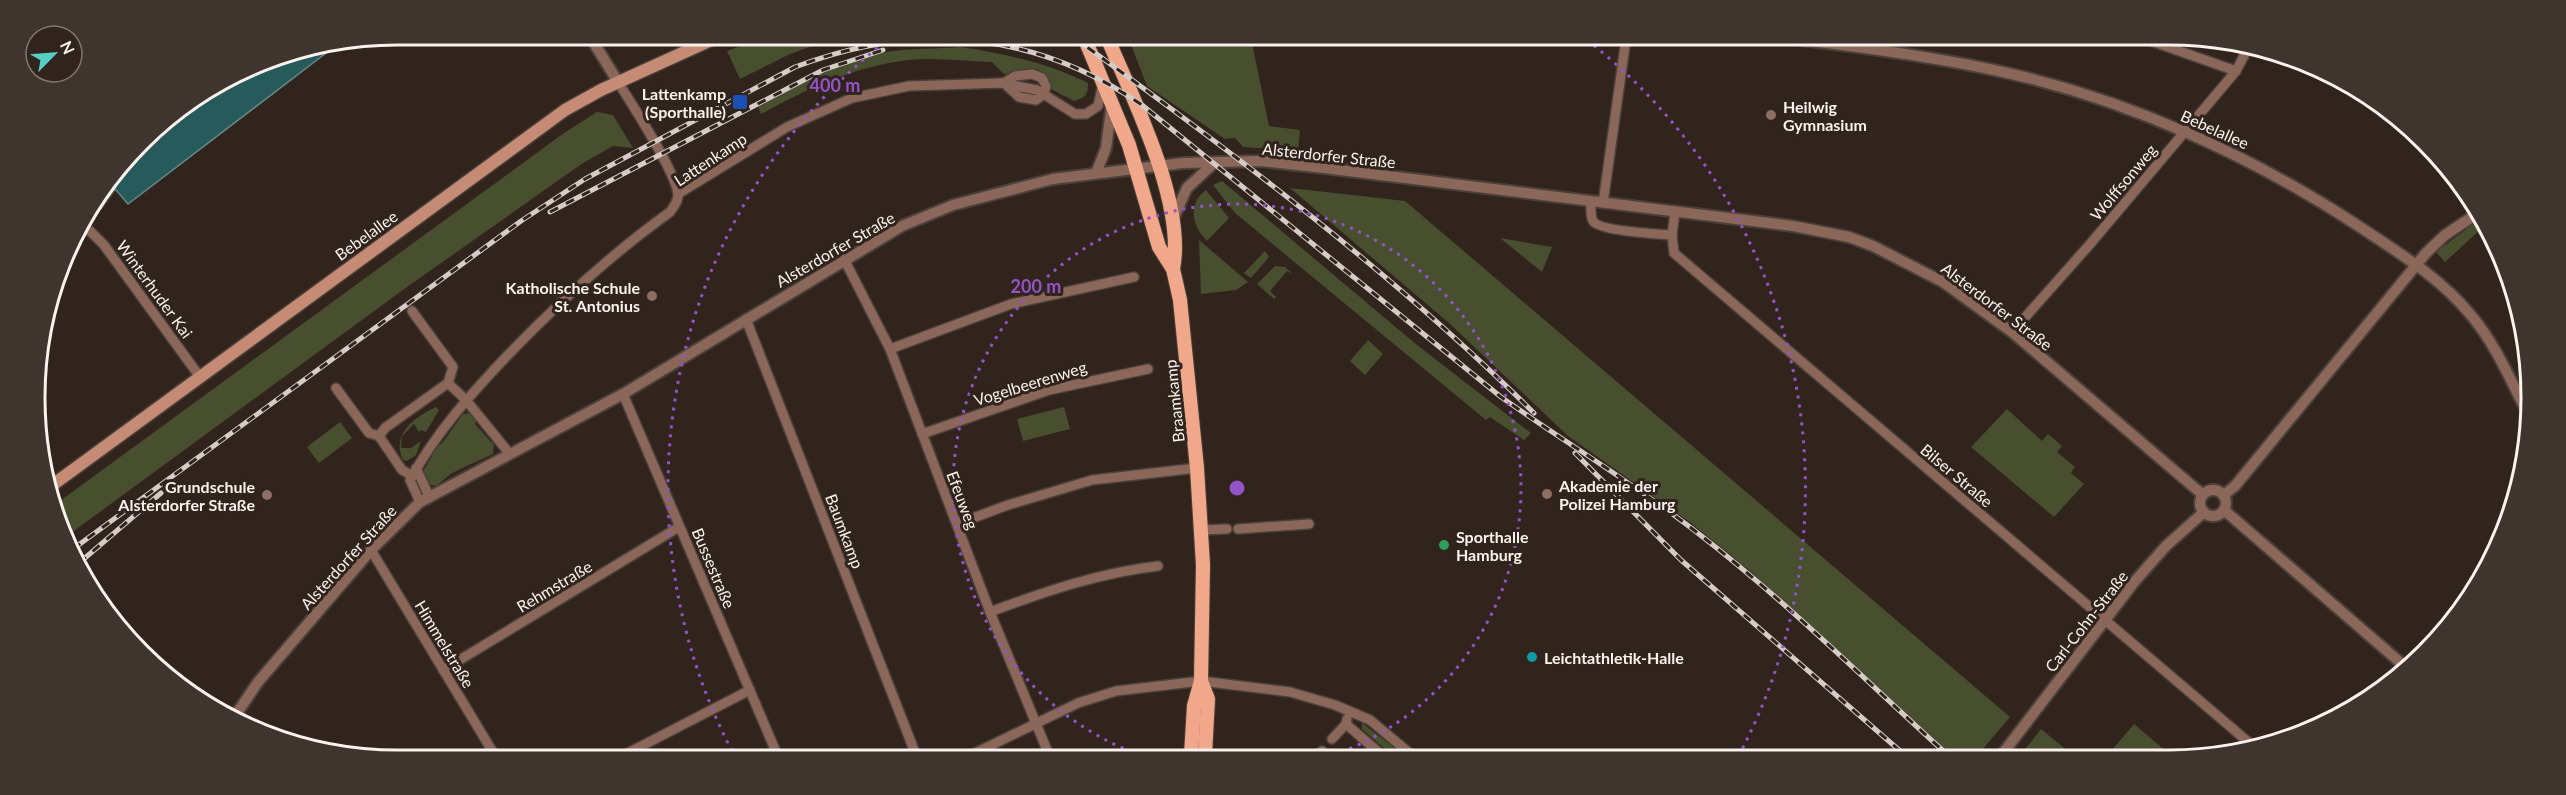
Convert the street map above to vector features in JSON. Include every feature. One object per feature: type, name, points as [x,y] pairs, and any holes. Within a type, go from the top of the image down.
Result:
[{"type":"main road","name":"Bebelallee","points":[[56,483],[565,110],[618,82],[700,45]]},
{"type":"main road","name":"Braamkamp","points":[[1087,45],[1137,170],[1159,247],[1173,269],[1180,300],[1201,530],[1201,681],[1194,706],[1191,750]]},
{"type":"main road","name":"Braamkamp","points":[[1111,45],[1159,167],[1173,220],[1177,248],[1173,269]]},
{"type":"main road","name":"Braamkamp","points":[[1201,681],[1208,699],[1205,750]]},
{"type":"street","points":[[595,45],[646,127],[678,194]]},
{"type":"street","points":[[1603,203],[1625,45]]},
{"type":"street","name":"Bebelallee","points":[[1840,45],[1910,54],[2006,73],[2088,96],[2184,132],[2252,164],[2308,195],[2416,265],[2453,296],[2481,327],[2496,349],[2521,401]]},
{"type":"street","points":[[2162,45],[2236,71]]},
{"type":"street","name":"Wolffsonweg","points":[[2012,332],[2236,71],[2245,54]]},
{"type":"street","name":"Lattenkamp","points":[[1004,83],[1016,76],[1036,75],[1045,83],[1044,94]]},
{"type":"street","name":"Lattenkamp","points":[[414,472],[466,400],[543,318],[620,249],[670,212],[676,204],[678,194],[787,127],[852,98],[909,86],[1004,83],[1030,88],[1044,94],[1070,112],[1086,114],[1098,106],[1103,81]]},
{"type":"street","points":[[1096,173],[1106,148],[1112,103]]},
{"type":"street","name":"Alsterdorfer Straße","points":[[238,712],[258,682],[371,550],[424,499],[623,394],[843,259],[902,226],[953,205],[1053,179],[1183,163],[1260,161],[1327,168],[1793,226],[1849,237],[1882,250],[1944,282],[2012,332],[2203,495]]},
{"type":"street","points":[[1173,220],[1187,188],[1214,163]]},
{"type":"street","points":[[1591,202],[1592,218],[1595,224],[1605,228],[1672,235],[1676,212]]},
{"type":"street","points":[[2224,495],[2235,486],[2416,265],[2445,235],[2472,217]]},
{"type":"street","name":"Winterhuder Kai","points":[[87,230],[104,245],[200,376]]},
{"type":"street","name":"Bilser Straße","points":[[1672,235],[1674,253],[2247,741]]},
{"type":"street","name":"Efeuweg","points":[[843,259],[890,349],[990,612],[1047,750]]},
{"type":"street","points":[[890,349],[1011,304],[1134,277]]},
{"type":"street","points":[[379,436],[385,428],[448,383],[453,367],[412,311]]},
{"type":"street","name":"Baumkamp","points":[[746,319],[914,750]]},
{"type":"street","name":"Vogelbeerenweg","points":[[922,434],[1049,390],[1148,369]]},
{"type":"street","points":[[448,383],[466,400],[509,453]]},
{"type":"street","points":[[336,388],[369,433],[379,436],[402,470],[414,472],[424,499]]},
{"type":"street","name":"Bussestraße","points":[[623,394],[775,750]]},
{"type":"street","points":[[957,524],[1008,505],[1092,480],[1197,468]]},
{"type":"street","points":[[2215,490],[2224,495],[2226,504],[2223,510],[2215,516],[2204,512],[2201,503],[2203,495],[2215,490]]},
{"type":"street","points":[[2223,510],[2401,663]]},
{"type":"street","name":"Carl-Cohn-Straße","points":[[2005,750],[2104,619],[2166,546],[2204,512]]},
{"type":"street","points":[[1238,529],[1309,524]]},
{"type":"street","name":"Rehmstraße","points":[[443,670],[679,527]]},
{"type":"street","points":[[1201,530],[1227,529]]},
{"type":"street","name":"Himmelstraße","points":[[371,550],[492,750]]},
{"type":"street","points":[[990,612],[1058,586],[1120,571],[1158,566]]},
{"type":"street","points":[[981,750],[1078,704],[1116,691],[1201,681],[1290,692],[1349,711],[1370,720],[1406,750]]},
{"type":"street","points":[[634,750],[750,690]]},
{"type":"street","points":[[1332,739],[1346,724],[1349,711]]},
{"type":"street","points":[[1346,724],[1376,750]]},
{"type":"green space","points":[[743,45],[816,45],[790,54],[740,79],[727,51]]},
{"type":"green space","points":[[1131,45],[1252,45],[1269,126],[1300,130],[1298,151],[1243,147],[1235,138],[1225,139],[1147,86]]},
{"type":"green space","points":[[961,47],[1010,56],[1057,70],[1088,83],[1086,93],[1074,101],[1051,89],[1047,76],[1037,69],[1004,74],[992,62],[918,59],[888,63],[850,73],[814,87],[761,114],[758,107],[820,74],[869,55],[905,50]]},
{"type":"green space","points":[[597,112],[613,115],[633,148],[613,146],[583,163],[407,287],[72,532],[61,500],[564,133]]},
{"type":"green space","points":[[1222,181],[1417,345],[1531,433],[1524,440],[1490,417],[1486,420],[1235,213],[1213,185]]},
{"type":"green space","points":[[1290,188],[1405,201],[2010,717],[1982,750],[1943,750],[1749,570],[1691,523],[1568,436],[1449,323]]},
{"type":"green space","points":[[113,190],[116,190],[94,220],[104,202]]},
{"type":"green space","points":[[1206,190],[1229,218],[1207,241],[1198,229],[1194,215],[1196,202]]},
{"type":"green space","points":[[2475,223],[2479,231],[2445,262],[2436,252]]},
{"type":"green space","points":[[1500,238],[1552,247],[1542,272]]},
{"type":"green space","points":[[1199,240],[1248,282],[1236,290],[1201,294]]},
{"type":"green space","points":[[1265,251],[1269,257],[1251,278],[1244,273]]},
{"type":"green space","points":[[1275,266],[1285,267],[1293,274],[1287,271],[1270,291],[1276,297],[1274,299],[1257,284]]},
{"type":"green space","points":[[1368,340],[1383,354],[1365,375],[1350,361]]},
{"type":"green space","points":[[436,407],[439,410],[426,432],[421,430],[419,432],[414,424],[402,436],[413,421]]},
{"type":"green space","points":[[1064,407],[1070,429],[1023,441],[1017,419]]},
{"type":"green space","points":[[2007,409],[2042,441],[2048,434],[2062,446],[2057,452],[2075,467],[2071,473],[2084,484],[2054,517],[1971,447]]},
{"type":"green space","points":[[471,413],[477,417],[475,424],[492,443],[494,439],[493,454],[452,473],[436,486],[428,484],[422,473],[432,456],[431,452],[443,442],[463,414]]},
{"type":"green space","points":[[340,422],[352,438],[319,463],[307,447]]},
{"type":"green space","points":[[402,437],[401,448],[411,448],[421,441],[416,455],[407,461],[403,460],[400,450]]},
{"type":"green space","points":[[1362,723],[1397,750],[1386,750],[1362,729]]},
{"type":"green space","points":[[2134,724],[2165,750],[2112,750]]},
{"type":"green space","points":[[2041,729],[2066,750],[2024,750]]},
{"type":"water","points":[[327,52],[128,204],[116,190],[113,190],[148,148],[202,104],[221,92],[263,72]]},
{"type":"railway","points":[[78,545],[521,221],[585,179],[795,67],[840,52],[875,45]]},
{"type":"railway","points":[[998,45],[1017,48],[1059,61],[1101,80],[1142,105],[1501,397],[1650,498],[1732,560],[1942,750]]},
{"type":"railway","points":[[1084,45],[1252,170],[1369,263],[1480,361],[1534,413]]},
{"type":"railway","points":[[550,212],[823,70],[883,50]]},
{"type":"railway","points":[[1575,453],[1681,560],[1899,750]]},
{"type":"railway","points":[[84,559],[161,493]]},
{"type":"place","name":"Lattenkamp (Sporthalle)","points":[[740,102]]},
{"type":"place","name":"Heilwig Gymnasium","points":[[1771,115]]},
{"type":"place","name":"Katholische Schule St. Antonius","points":[[652,296]]},
{"type":"place","name":"Akademie der Polizei Hamburg","points":[[1547,494]]},
{"type":"place","name":"Grundschule Alsterdorfer Straße","points":[[267,495]]},
{"type":"place","name":"Sporthalle Hamburg","points":[[1444,545]]},
{"type":"place","name":"Leichtathletik-Halle","points":[[1532,657]]}]
